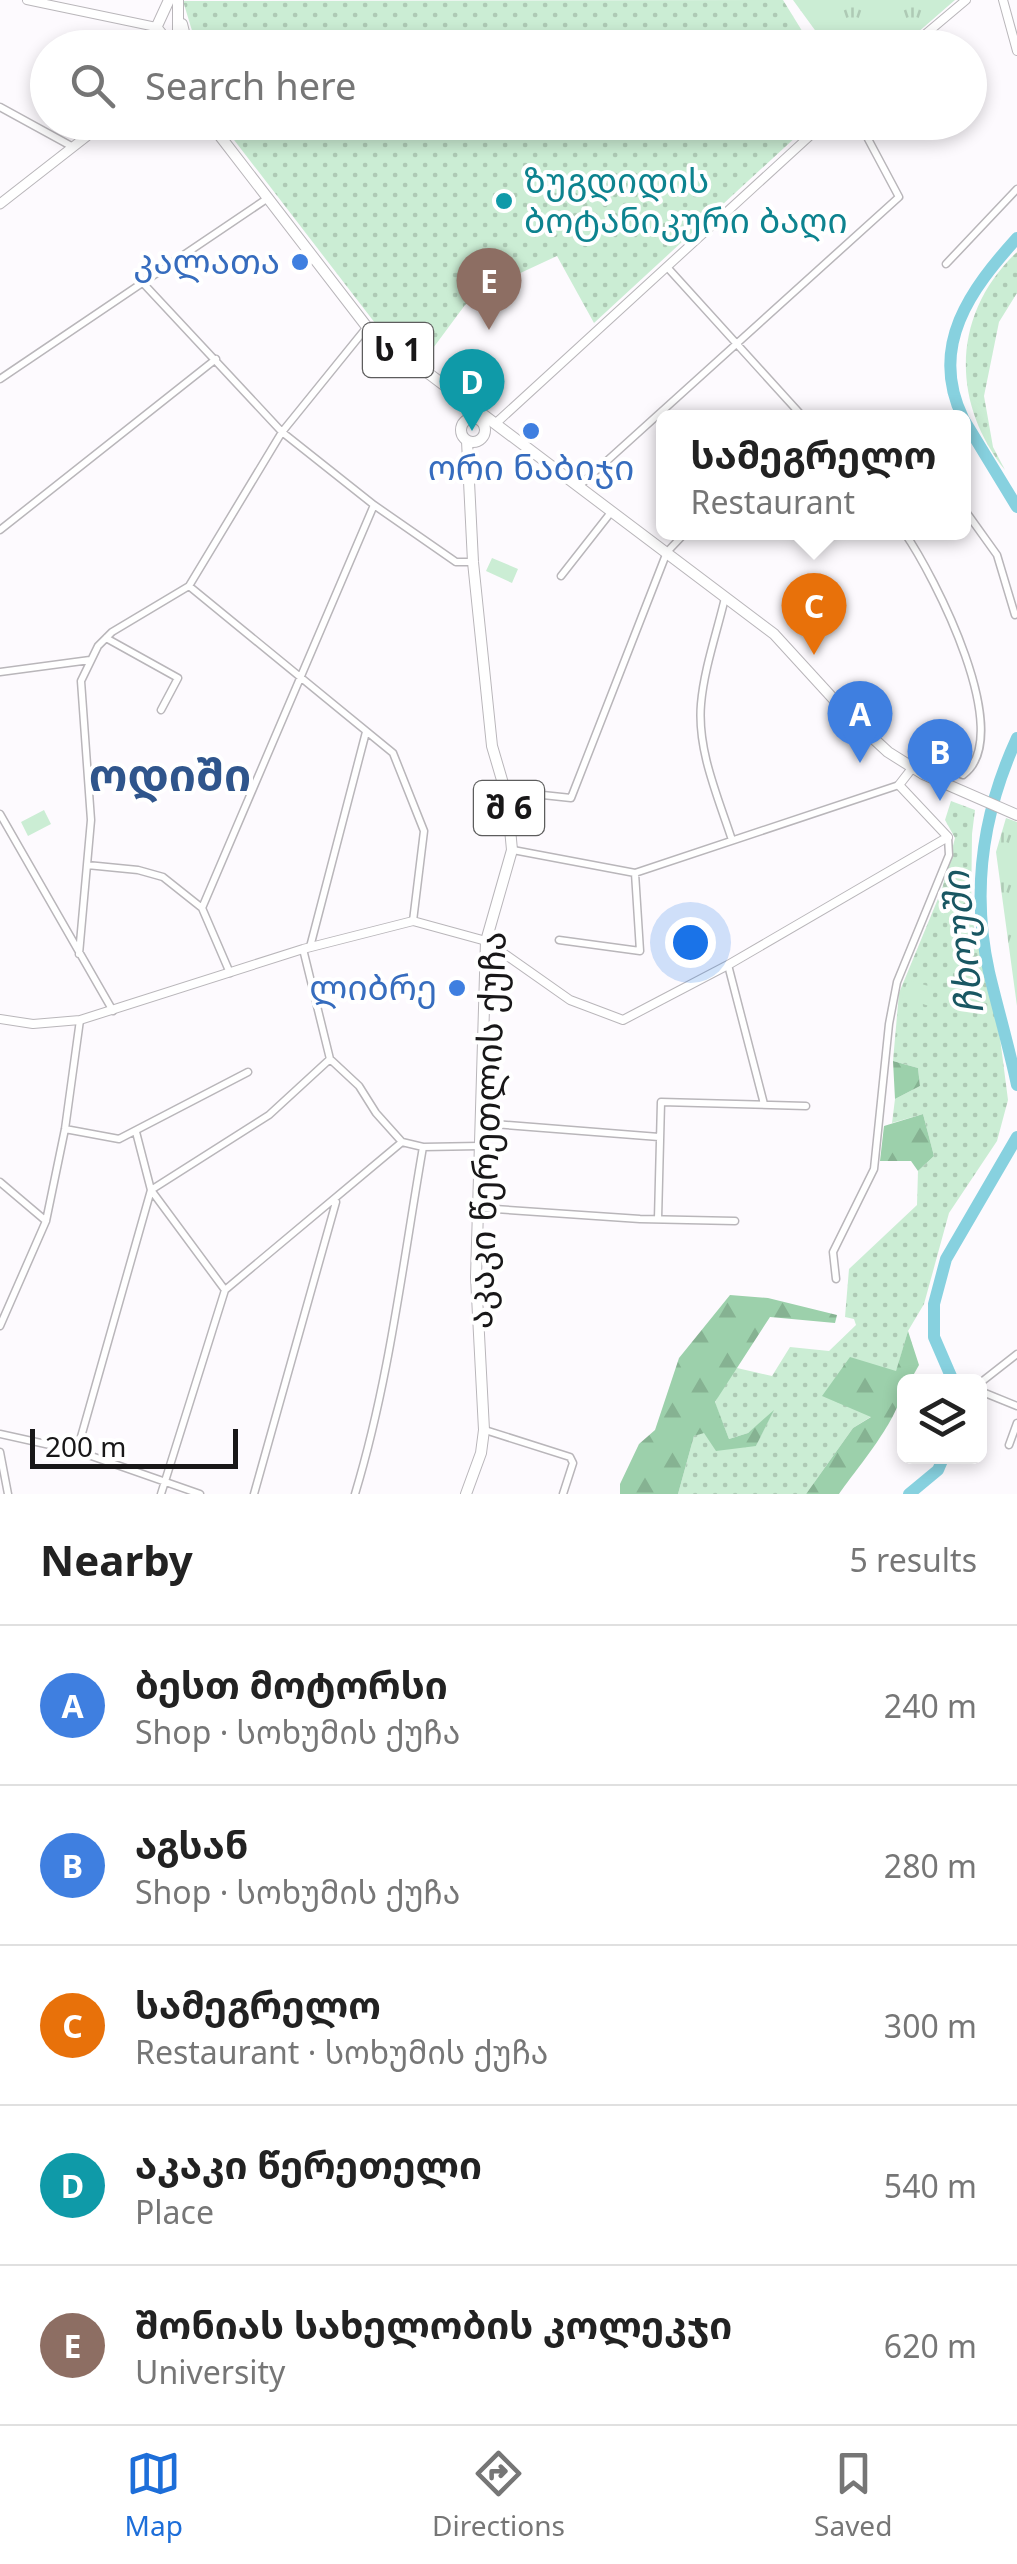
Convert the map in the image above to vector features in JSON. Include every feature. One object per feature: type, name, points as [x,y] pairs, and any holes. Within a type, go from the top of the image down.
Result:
[{"type":"main road","points":[[155,30],[175,2]]},
{"type":"main road","points":[[175,2],[175,30]]},
{"type":"main road","points":[[175,2],[183,30]]},
{"type":"main road","points":[[156,27],[159,30]]},
{"type":"main road","points":[[0,204],[83,140]]},
{"type":"main road","name":"ს 1","points":[[223,140],[367,327],[478,416],[499,427],[612,510],[784,644],[873,740],[918,771],[1017,816]]},
{"type":"main road","name":"შ 6","points":[[459,397],[468,470]]},
{"type":"main road","points":[[462,426],[478,416],[485,426],[483,438],[467,441]]},
{"type":"main road","points":[[474,453],[499,427]]},
{"type":"main road","name":"შ 6","points":[[468,470],[483,438],[499,427]]},
{"type":"main road","name":"აკაკი წერეთლის ქუჩა","points":[[466,1494],[481,1453],[484,1430],[476,1277],[486,941],[512,850],[508,796],[492,746],[468,470]]},
{"type":"street","points":[[27,0],[156,27]]},
{"type":"street","points":[[931,30],[966,0]]},
{"type":"street","points":[[1003,0],[1017,51]]},
{"type":"street","points":[[0,107],[30,123]]},
{"type":"street","points":[[61,140],[74,147]]},
{"type":"street","points":[[499,427],[805,140]]},
{"type":"street","points":[[663,410],[899,197],[869,140]]},
{"type":"street","points":[[946,264],[1017,189]]},
{"type":"street","points":[[0,379],[268,198]]},
{"type":"street","points":[[667,267],[796,410]]},
{"type":"street","points":[[142,282],[282,432],[374,505],[456,562],[473,562]]},
{"type":"street","points":[[79,954],[91,820],[81,681],[106,638],[189,586],[282,432],[367,327]]},
{"type":"street","points":[[0,530],[216,359]]},
{"type":"street","points":[[578,487],[656,416]]},
{"type":"street","points":[[202,908],[374,505]]},
{"type":"street","points":[[561,576],[612,510]]},
{"type":"street","points":[[971,519],[997,555],[1015,615]]},
{"type":"street","points":[[508,796],[524,793],[571,798],[668,552],[679,540]]},
{"type":"street","points":[[512,850],[635,873],[899,785],[918,771],[922,757],[963,775],[970,770],[983,745],[986,725],[980,690],[966,648],[909,540]]},
{"type":"street","points":[[189,586],[393,753],[424,831],[414,921]]},
{"type":"street","points":[[726,597],[701,705],[711,777],[732,840]]},
{"type":"street","points":[[106,638],[178,678],[161,710]]},
{"type":"street","points":[[0,672],[91,660]]},
{"type":"street","points":[[366,732],[307,948],[330,1058],[359,1086],[402,1142],[424,1147],[481,1146]]},
{"type":"street","points":[[836,1279],[833,1252],[874,1170],[897,982],[949,855],[948,838],[899,785]]},
{"type":"street","points":[[0,814],[113,1011]]},
{"type":"street","points":[[0,1019],[33,1024],[80,1020],[307,948],[414,921],[486,941],[570,1000],[623,1020],[728,965],[948,838]]},
{"type":"street","points":[[87,865],[164,877],[202,908],[230,973]]},
{"type":"street","points":[[558,940],[640,951],[635,873]]},
{"type":"street","points":[[728,965],[764,1104]]},
{"type":"street","points":[[0,1326],[46,1221],[80,1020]]},
{"type":"street","points":[[77,1451],[150,1190],[269,1116],[330,1058]]},
{"type":"street","points":[[64,1129],[119,1139],[248,1072]]},
{"type":"street","points":[[658,1219],[662,1102],[806,1106]]},
{"type":"street","points":[[481,1124],[659,1136]]},
{"type":"street","points":[[136,1132],[150,1190],[225,1290]]},
{"type":"street","points":[[160,1494],[225,1290],[402,1142]]},
{"type":"street","points":[[354,1494],[368,1451],[424,1147]]},
{"type":"street","points":[[0,1182],[46,1221]]},
{"type":"street","points":[[254,1494],[337,1199]]},
{"type":"street","points":[[480,1208],[735,1221]]},
{"type":"street","points":[[987,1376],[1017,1354]]},
{"type":"street","points":[[987,1394],[1017,1406]]},
{"type":"street","points":[[1010,1445],[1017,1423]]},
{"type":"street","points":[[484,1430],[570,1457],[573,1462],[563,1494]]},
{"type":"street","points":[[0,1434],[77,1451],[200,1494]]},
{"type":"street","points":[[0,1452],[8,1494]]},
{"type":"green space","points":[[783,0],[802,30],[192,30],[183,1]]},
{"type":"green space","points":[[793,0],[955,0],[921,30],[815,30]]},
{"type":"green space","name":"ზუგდიდის ბოტანიკური ბაღი","points":[[234,140],[793,140],[594,323],[557,256],[499,283],[465,305],[425,359],[375,323]]},
{"type":"green space","points":[[1017,252],[1017,293],[999,322],[984,396],[993,447],[1005,470],[975,415],[967,387],[966,358],[980,302]]},
{"type":"green space","points":[[492,558],[518,569],[512,583],[486,571]]},
{"type":"green space","points":[[951,801],[975,810],[971,914],[1000,1038],[1008,1100],[997,1141],[949,1213],[924,1304],[908,1331],[896,1372],[823,1395],[872,1416],[853,1428],[806,1494],[678,1494],[694,1436],[704,1432],[729,1439],[715,1403],[727,1376],[737,1368],[772,1376],[790,1347],[829,1351],[856,1325],[854,1319],[845,1317],[849,1269],[917,1205],[918,1171],[934,1156],[923,1114],[892,1123],[895,1099],[920,1086],[918,1068],[893,1061],[899,993],[942,889],[955,838],[945,820]],"holes":[[[772,1413],[756,1446],[729,1439],[748,1433]]]},
{"type":"green space","points":[[44,810],[51,824],[28,836],[21,822]]},
{"type":"green space","points":[[1006,818],[1017,822],[1017,1006],[996,852]]},
{"type":"green space","points":[[908,980],[935,988],[929,1006],[902,997]]},
{"type":"green space","points":[[893,1061],[918,1068],[920,1086],[895,1099]]},
{"type":"green space","points":[[923,1114],[934,1156],[918,1171],[911,1161],[880,1161],[884,1126]]},
{"type":"green space","points":[[730,1295],[768,1298],[837,1315],[835,1323],[770,1317],[715,1402],[729,1439],[748,1433],[774,1410],[756,1446],[716,1451],[704,1433],[694,1436],[678,1494],[620,1494],[620,1484],[639,1444],[655,1430],[679,1358]]},
{"type":"green space","points":[[908,1331],[919,1365],[914,1374],[897,1374],[897,1409],[888,1424],[839,1494],[806,1494],[853,1428],[871,1417],[822,1396],[850,1357],[896,1371]]},
{"type":"waterway","name":"ჩხოუში","points":[[960,410],[950,367],[960,320],[970,298],[1017,238]]},
{"type":"waterway","name":"ჩხოუში","points":[[971,431],[1017,507]]},
{"type":"waterway","name":"ჩხოუში","points":[[1017,738],[988,823],[981,882],[989,972],[1017,1085]]},
{"type":"waterway","name":"ჩხოუში","points":[[950,1374],[934,1337],[934,1304],[946,1259],[1017,1137]]},
{"type":"waterway","name":"ჩხოუში","points":[[909,1494],[941,1464]]},
{"type":"place","name":"ზუგდიდის ბოტანიკური ბაღი","points":[[504,201]]},
{"type":"place","name":"კალათა","points":[[300,262]]},
{"type":"place","name":"შონიას სახელობის კოლეკჯი","points":[[489,330]]},
{"type":"place","name":"აკაკი წერეთელი","points":[[472,431]]},
{"type":"place","name":"ორი ნაბიჯი","points":[[531,431]]},
{"type":"place","name":"სამეგრელო","points":[[814,655]]},
{"type":"place","name":"ბესთ მოტორსი","points":[[860,763]]},
{"type":"place","name":"აგსან","points":[[940,801]]},
{"type":"place","name":"ლიბრე","points":[[457,988]]},
{"type":"district","name":"ოდიში","points":[[170,775]]}]
